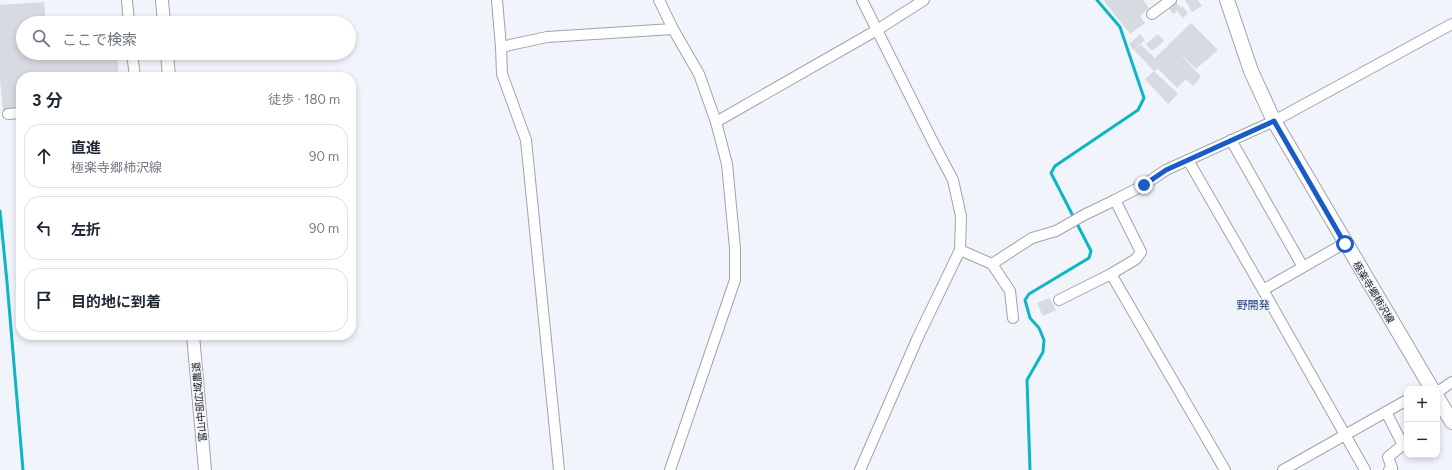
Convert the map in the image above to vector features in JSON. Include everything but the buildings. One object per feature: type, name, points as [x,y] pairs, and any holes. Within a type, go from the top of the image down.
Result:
[{"type":"main road","name":"極楽寺郷柿沢線","points":[[1227,0],[1251,71],[1274,121],[1345,244],[1430,386]]},
{"type":"main road","points":[[1440,402],[1452,422]]},
{"type":"street","points":[[127,0],[128,16]]},
{"type":"street","points":[[162,0],[163,16]]},
{"type":"street","points":[[497,0],[502,47],[502,74],[526,140],[559,470]]},
{"type":"street","points":[[659,0],[673,29],[699,74],[716,122],[727,164],[735,248],[734,280],[670,470]]},
{"type":"street","points":[[860,470],[918,337],[960,250],[961,216],[953,180],[862,0]]},
{"type":"street","points":[[716,122],[877,30],[924,0]]},
{"type":"street","points":[[1152,14],[1171,0]]},
{"type":"street","points":[[992,264],[1032,238],[1056,231],[1084,215],[1144,185],[1166,170],[1274,121],[1452,24]]},
{"type":"street","points":[[502,47],[547,37],[673,29]]},
{"type":"street","points":[[133,60],[134,72]]},
{"type":"street","points":[[168,60],[169,72]]},
{"type":"street","points":[[8,114],[16,113]]},
{"type":"street","points":[[1231,140],[1303,267]]},
{"type":"street","points":[[1188,160],[1365,470]]},
{"type":"street","points":[[1059,300],[1111,274],[1136,259],[1141,252],[1115,200]]},
{"type":"street","points":[[1263,290],[1345,244]]},
{"type":"street","points":[[960,250],[992,264],[1010,291],[1013,318]]},
{"type":"street","points":[[1111,274],[1225,470]]},
{"type":"street","name":"富山中部広域農道","points":[[193,340],[205,470]]},
{"type":"street","points":[[1440,390],[1452,382]]},
{"type":"street","points":[[1283,470],[1404,402]]},
{"type":"street","points":[[1386,412],[1403,445],[1388,457],[1392,468],[1388,470]]},
{"type":"waterway","points":[[1030,470],[1027,380],[1043,352],[1044,340],[1039,328],[1030,318],[1025,300],[1029,294],[1089,258],[1091,251],[1051,173],[1055,166],[1138,110],[1144,98],[1120,27],[1097,0]]},
{"type":"waterway","points":[[0,211],[23,470]]},
{"type":"district","name":"野開発","points":[[1253,305]]},
{"type":"route","points":[[1144,185],[1166,170],[1274,121],[1345,244]]}]
